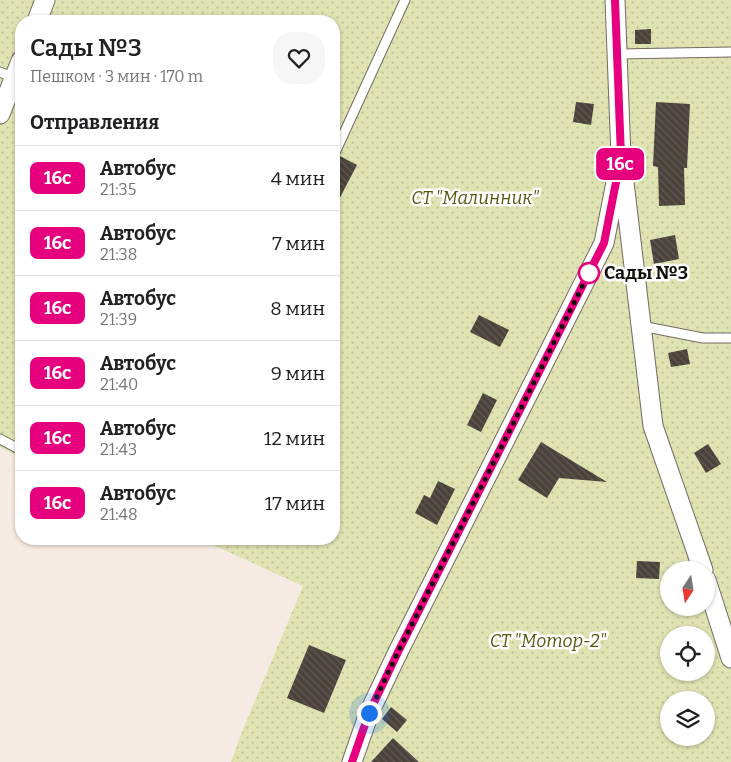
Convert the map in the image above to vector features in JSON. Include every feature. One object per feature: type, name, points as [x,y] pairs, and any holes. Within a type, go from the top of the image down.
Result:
[{"type":"street","points":[[39,15],[45,0]]},
{"type":"street","points":[[615,0],[621,157],[653,426],[700,561]]},
{"type":"street","points":[[0,114],[7,75]]},
{"type":"street","points":[[352,762],[369,713],[398,652],[604,243],[621,157]]},
{"type":"street","points":[[715,608],[731,658]]},
{"type":"lane","points":[[340,142],[405,0]]},
{"type":"lane","points":[[617,54],[731,52]]},
{"type":"lane","points":[[641,326],[703,338],[731,338]]},
{"type":"lane","points":[[0,439],[15,447]]},
{"type":"green space","points":[[0,0],[731,0],[731,762],[231,762],[303,586],[213,545],[340,545],[340,15],[15,15],[15,455],[0,447]]},
{"type":"building","points":[[651,29],[651,44],[635,44],[635,30]]},
{"type":"building","points":[[576,102],[594,104],[591,125],[573,122]]},
{"type":"building","points":[[656,102],[690,104],[687,168],[684,168],[685,205],[659,206],[658,167],[653,166]]},
{"type":"building","points":[[340,156],[357,165],[340,198]]},
{"type":"building","points":[[675,235],[679,259],[654,264],[650,240]]},
{"type":"building","points":[[479,315],[509,330],[500,347],[470,332]]},
{"type":"building","points":[[687,349],[690,364],[671,367],[668,353]]},
{"type":"building","points":[[483,393],[497,400],[481,432],[467,425]]},
{"type":"building","points":[[541,442],[607,482],[559,478],[547,498],[518,480]]},
{"type":"building","points":[[708,444],[721,464],[706,473],[694,453]]},
{"type":"building","points":[[438,481],[455,489],[437,525],[415,513],[424,495],[430,498]]},
{"type":"building","points":[[637,561],[660,562],[659,579],[636,578]]},
{"type":"building","points":[[309,645],[346,660],[324,713],[287,698]]},
{"type":"building","points":[[391,707],[407,720],[397,732],[382,719]]},
{"type":"building","points":[[393,738],[419,762],[371,762]]},
{"type":"bus line","name":"16с","points":[[352,762],[369,713],[398,652],[604,243],[621,157],[615,0]]},
{"type":"place","name":"Сады №3","points":[[589,273]]},
{"type":"route","points":[[369,713],[589,273]]},
{"type":"park label","name":"СТ \"Малинник\"","points":[[475,198]]},
{"type":"park label","name":"СТ \"Мотор-2\"","points":[[548,641]]}]
